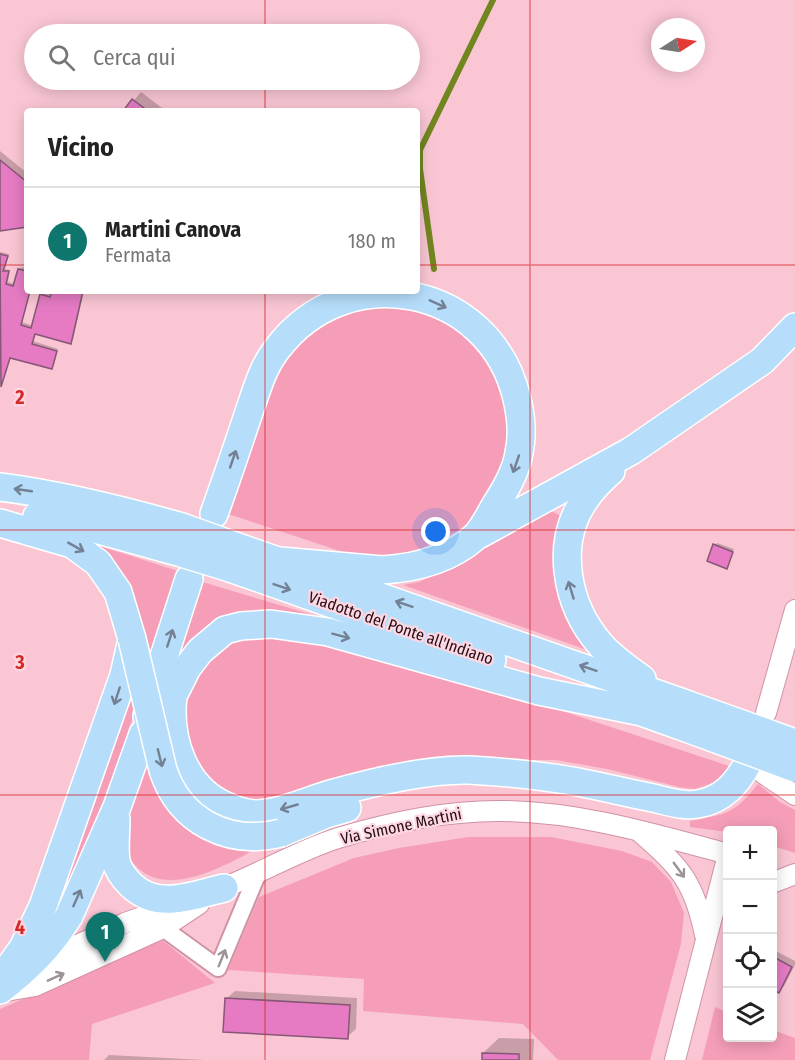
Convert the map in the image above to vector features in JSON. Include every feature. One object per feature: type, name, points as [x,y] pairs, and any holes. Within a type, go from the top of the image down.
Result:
[{"type":"highway","points":[[214,514],[264,371],[276,350],[312,314],[331,304],[370,294]]},
{"type":"highway","points":[[403,294],[434,302],[453,311],[484,334],[500,355],[514,386],[521,426],[519,456],[508,487],[476,536]]},
{"type":"highway","points":[[280,561],[382,570],[399,569],[437,559],[631,451],[762,361],[795,327]]},
{"type":"highway","points":[[762,361],[795,352]]},
{"type":"highway","points":[[631,451],[585,499],[570,535],[567,573],[580,614],[599,644],[675,708]]},
{"type":"highway","name":"Viadotto del Ponte all'Indiano","points":[[0,486],[106,506],[180,540],[231,557],[637,711],[675,708],[795,768]]},
{"type":"highway","name":"Viadotto del Ponte all'Indiano","points":[[0,510],[88,527],[180,540]]},
{"type":"highway","points":[[0,523],[58,538],[72,544],[98,563],[118,592],[132,639],[167,782],[176,799],[198,819],[220,831],[253,837],[281,832],[326,814],[376,800],[531,777]]},
{"type":"highway","name":"Viadotto del Ponte all'Indiano","points":[[231,557],[280,561],[675,708],[795,743]]},
{"type":"highway","points":[[0,991],[47,948],[69,916],[117,807],[143,734],[158,675],[189,579]]},
{"type":"highway","points":[[143,734],[173,696],[193,660],[219,633],[234,627],[271,624],[328,632],[539,691],[637,711]]},
{"type":"highway","points":[[0,980],[23,948],[43,906],[124,675],[132,639]]},
{"type":"highway","points":[[173,696],[172,723],[179,754],[186,770],[207,796],[242,811],[261,813],[372,783],[466,770],[567,780],[676,803],[697,805],[726,792],[740,778],[748,763]]},
{"type":"highway","points":[[117,807],[116,861],[122,876],[134,888],[158,900],[172,900],[224,888]]},
{"type":"street","points":[[766,713],[795,610]]},
{"type":"street","points":[[748,763],[795,795]]},
{"type":"street","name":"Via Simone Martini","points":[[0,991],[45,960],[125,922],[224,888],[337,838],[391,825],[458,813],[505,811],[541,814],[594,821],[637,830],[723,853]]},
{"type":"street","points":[[637,830],[671,859],[682,873],[700,912],[706,938]]},
{"type":"street","points":[[777,868],[795,873]]},
{"type":"street","points":[[675,1060],[723,873]]},
{"type":"street","points":[[777,881],[795,873]]},
{"type":"street","points":[[163,928],[218,968],[256,874]]},
{"type":"street","name":"Via Simone Martini","points":[[0,991],[35,986],[163,928],[224,888]]},
{"type":"street","points":[[706,938],[723,919]]},
{"type":"shaded area","points":[[367,302],[442,314],[487,355],[508,414],[506,452],[494,488],[479,512],[461,529],[440,540],[413,552],[390,556],[352,555],[228,514],[272,375],[316,323]]},
{"type":"shaded area","points":[[551,511],[559,515],[562,525],[589,643],[587,650],[403,585],[419,582],[452,567],[544,512]]},
{"type":"shaded area","points":[[100,546],[181,572],[149,671],[98,549]]},
{"type":"shaded area","points":[[199,581],[350,626],[278,612],[161,683]]},
{"type":"shaded area","points":[[260,630],[290,634],[517,696],[732,767],[715,782],[695,789],[556,760],[466,760],[259,803],[238,800],[212,785],[188,751],[182,707],[201,668],[233,641]]},
{"type":"shaded area","points":[[129,685],[136,707],[94,837],[69,903],[36,941]]},
{"type":"shaded area","points":[[149,756],[266,843],[220,867],[184,879],[167,880],[152,877],[138,868],[130,859],[126,848],[123,825],[130,801]]},
{"type":"shaded area","points":[[758,784],[780,802],[795,810],[795,853],[777,847],[777,826],[723,826],[723,831],[690,827],[690,821],[729,811]]},
{"type":"shaded area","points":[[468,837],[551,837],[622,851],[652,862],[671,882],[684,913],[681,944],[650,1060],[558,1060],[523,1024],[363,1011],[364,979],[228,970],[259,897],[354,858]]},
{"type":"shaded area","points":[[161,939],[215,983],[92,1024],[89,1060],[0,1060],[0,1009]]},
{"type":"shaded area","points":[[715,1007],[723,1010],[723,1042],[777,1042],[777,1031],[795,1038],[795,1060],[702,1060]]},
{"type":"building","points":[[132,99],[144,108],[125,108]]},
{"type":"building","points":[[0,160],[24,180],[24,227],[0,231]]},
{"type":"building","points":[[0,254],[8,256],[3,271],[9,271],[6,284],[13,286],[18,269],[24,270],[24,294],[29,294],[21,325],[31,328],[40,294],[50,297],[51,294],[82,294],[71,344],[35,334],[32,344],[57,351],[52,369],[10,358],[1,387]]},
{"type":"building","points":[[713,544],[733,552],[727,569],[707,561]]},
{"type":"building","points":[[777,959],[792,967],[779,993],[777,992]]},
{"type":"building","points":[[225,998],[350,1005],[348,1039],[223,1032]]},
{"type":"building","points":[[482,1053],[519,1054],[519,1060],[482,1060]]},
{"type":"waterway","points":[[434,269],[420,169],[420,150],[493,0]]},
{"type":"place","name":"Martini Canova","points":[[105,962]]}]
